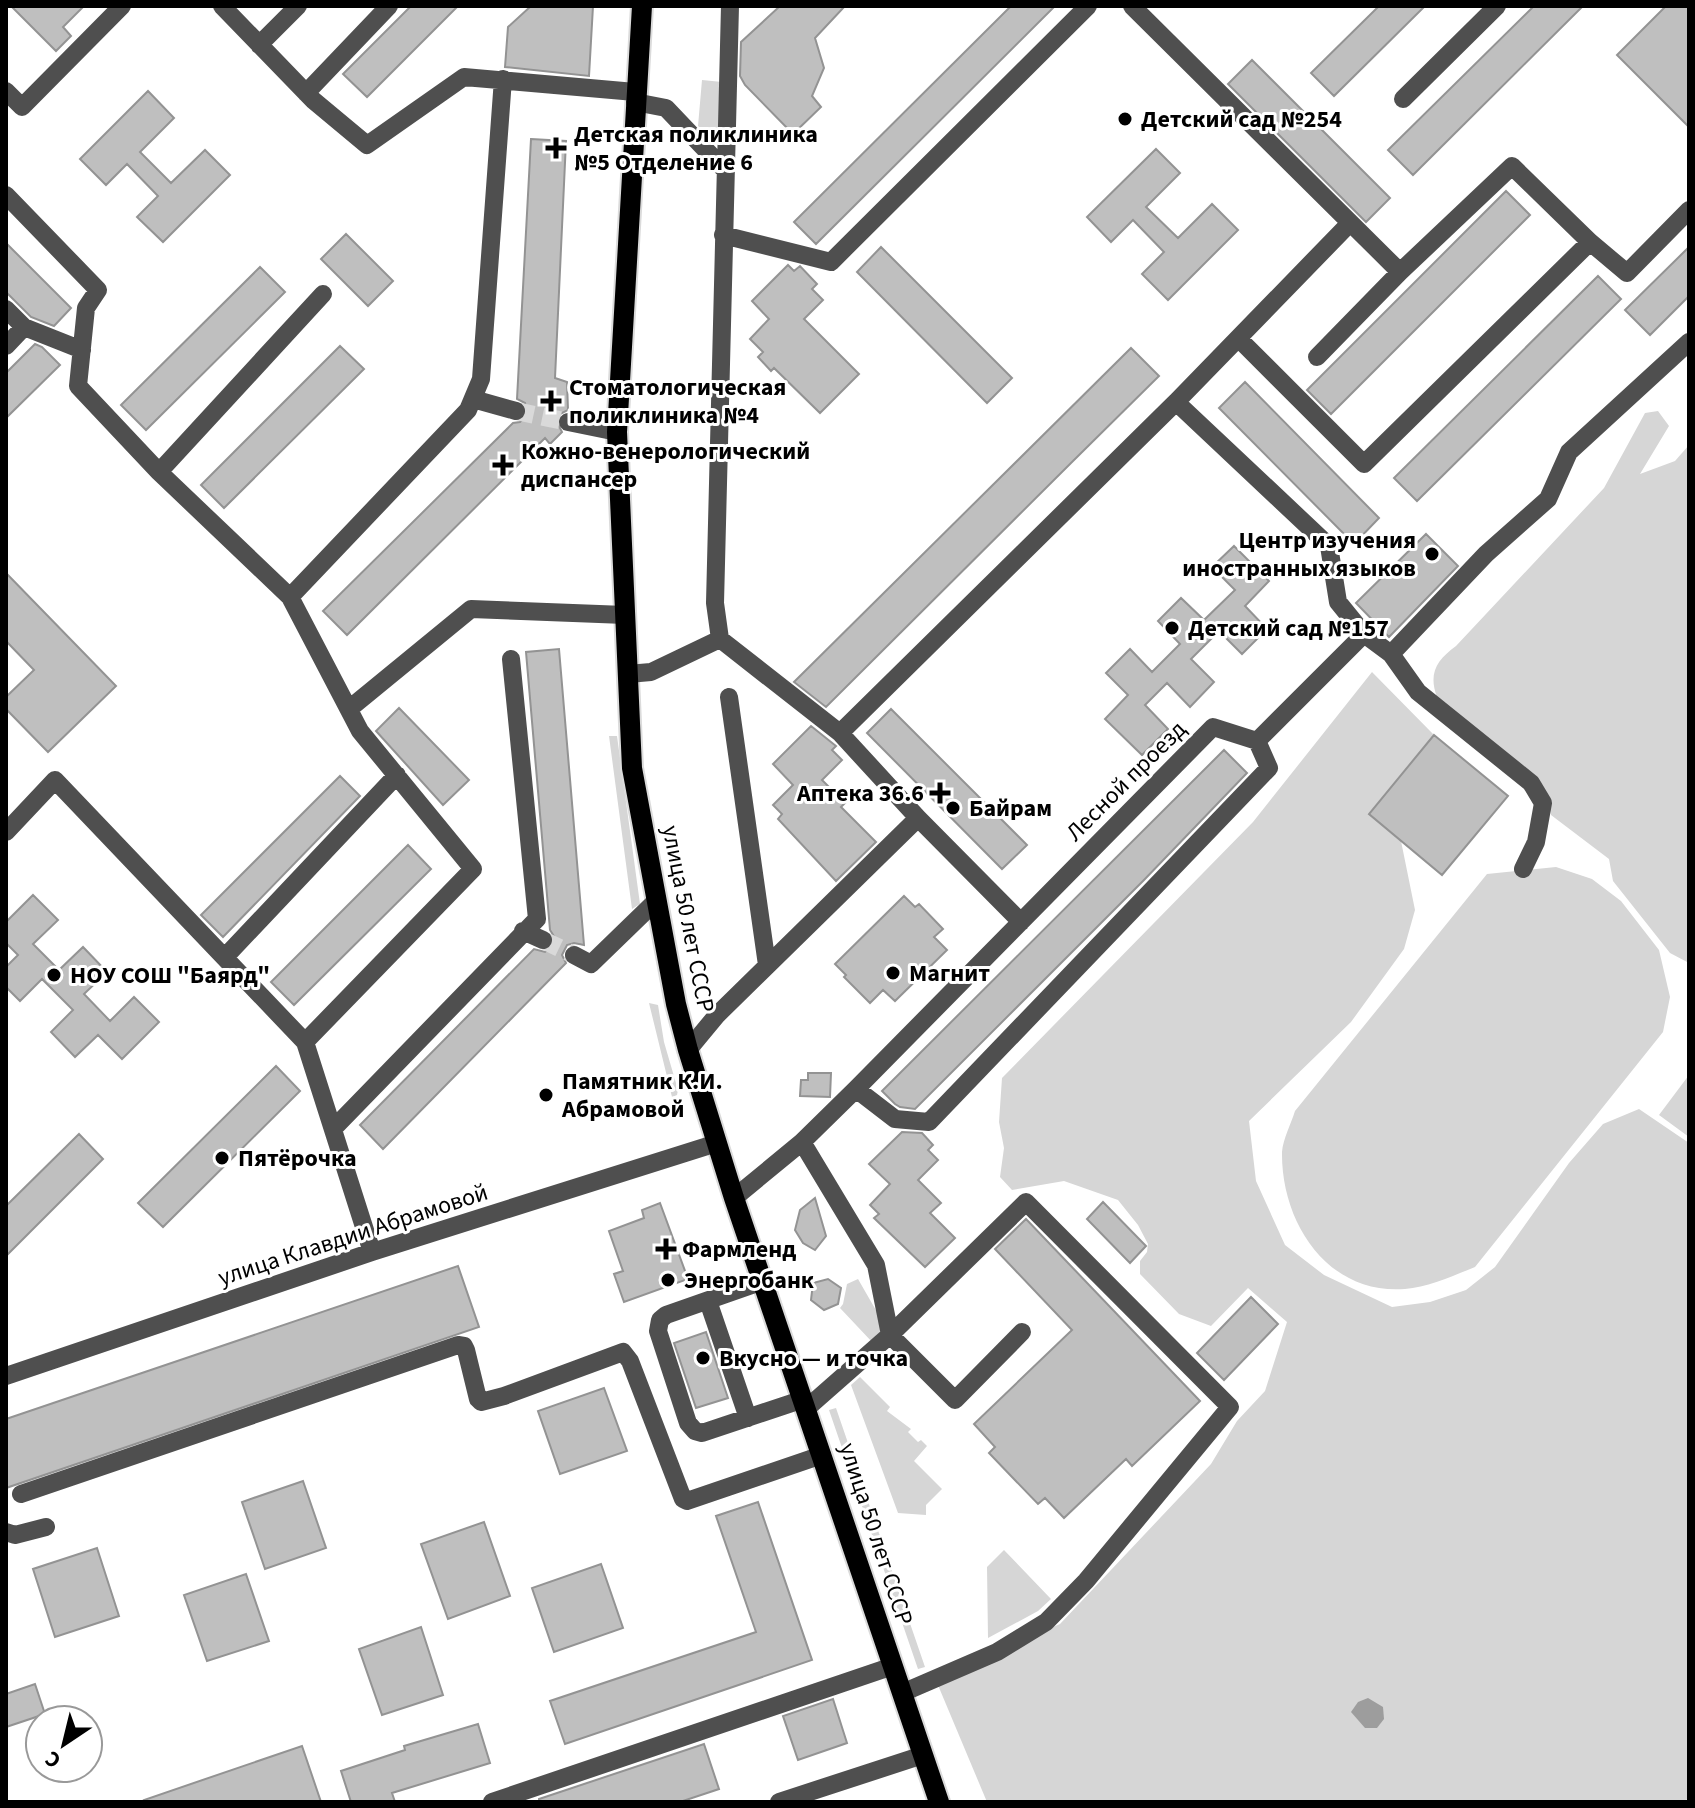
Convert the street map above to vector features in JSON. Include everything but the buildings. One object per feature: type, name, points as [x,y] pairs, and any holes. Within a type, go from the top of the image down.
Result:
[{"type":"main road","name":"улица 50 лет СССР","points":[[642,6],[617,432],[632,768],[676,1004],[688,1050],[734,1198],[939,1802]]},
{"type":"street","points":[[6,91],[22,107],[122,6]]},
{"type":"street","points":[[222,6],[306,93],[367,145],[464,77],[503,79],[635,97],[666,108],[724,169]]},
{"type":"street","points":[[259,45],[298,6]]},
{"type":"street","points":[[306,93],[389,6]]},
{"type":"street","points":[[730,6],[715,603],[720,639],[840,733],[918,818],[1021,922]]},
{"type":"street","points":[[723,235],[831,262],[1088,6]]},
{"type":"street","points":[[1132,6],[1400,272]]},
{"type":"street","points":[[1403,99],[1497,6]]},
{"type":"street","points":[[290,597],[468,410],[473,399],[481,379],[503,79]]},
{"type":"street","points":[[1317,357],[1400,272],[1512,166],[1590,242],[1627,273],[1689,210]]},
{"type":"street","points":[[6,195],[98,290],[86,308],[78,386],[159,472],[290,597],[360,731],[473,869],[305,1042]]},
{"type":"street","points":[[840,733],[1176,402],[1350,223]]},
{"type":"street","points":[[1238,338],[1364,464],[1590,242]]},
{"type":"street","points":[[159,472],[323,294]]},
{"type":"street","points":[[6,309],[24,327],[82,350]]},
{"type":"street","points":[[6,346],[24,327]]},
{"type":"street","points":[[1391,654],[1486,554],[1548,499],[1569,452],[1689,342]]},
{"type":"street","points":[[473,399],[516,411]]},
{"type":"street","points":[[1176,402],[1329,546],[1338,602],[1364,634],[1391,654],[1418,692],[1531,783],[1543,803],[1536,842],[1523,869]]},
{"type":"street","points":[[568,422],[617,432]]},
{"type":"street","points":[[349,709],[471,609],[625,615]]},
{"type":"street","points":[[856,1089],[895,1119],[929,1122],[1269,768],[1257,741],[1364,634]]},
{"type":"street","points":[[628,674],[651,672],[720,639]]},
{"type":"street","points":[[333,1129],[537,919],[511,659]]},
{"type":"street","points":[[729,697],[767,965]]},
{"type":"street","name":"Лесной проезд","points":[[734,1198],[802,1142],[856,1089],[1213,727],[1257,741]]},
{"type":"street","points":[[225,957],[397,775]]},
{"type":"street","points":[[6,832],[55,780],[305,1042],[372,1252]]},
{"type":"street","points":[[688,1050],[717,1015],[918,818]]},
{"type":"street","points":[[574,955],[591,964],[657,900]]},
{"type":"street","points":[[523,931],[543,940]]},
{"type":"street","points":[[802,1142],[876,1265],[890,1335],[955,1400],[1022,1332]]},
{"type":"street","name":"улица Клавдии Абрамовой","points":[[6,1376],[372,1252],[717,1143]]},
{"type":"street","points":[[763,1281],[666,1315],[660,1320],[658,1331],[688,1423],[695,1431],[702,1433],[806,1404],[890,1335],[1026,1202],[1230,1407],[1086,1581],[1046,1622],[997,1652],[902,1693]]},
{"type":"street","points":[[708,1301],[748,1418]]},
{"type":"street","points":[[21,1494],[458,1345],[466,1350],[478,1399],[486,1402],[623,1352],[630,1361],[683,1499],[687,1501],[822,1455]]},
{"type":"street","points":[[6,1532],[15,1535],[46,1527]]},
{"type":"street","points":[[492,1802],[893,1666]]},
{"type":"street","points":[[779,1802],[923,1755]]},
{"type":"shaded area","points":[[702,80],[722,82],[717,143],[698,126]]},
{"type":"shaded area","points":[[1658,411],[1669,426],[1640,474],[1675,461],[1689,445],[1689,963],[1670,953],[1613,881],[1609,859],[1551,815],[1548,798],[1437,697],[1434,688],[1434,674],[1444,656],[1604,488],[1645,413]]},
{"type":"shaded area","points":[[1372,672],[1434,735],[1369,814],[1401,841],[1415,910],[1404,949],[1351,1022],[1249,1121],[1256,1181],[1285,1245],[1324,1275],[1392,1307],[1430,1302],[1466,1290],[1495,1267],[1569,1163],[1603,1124],[1639,1109],[1689,1143],[1689,1799],[1679,1802],[987,1802],[935,1678],[1060,1624],[1211,1464],[1237,1421],[1265,1391],[1287,1322],[1248,1288],[1211,1326],[1179,1314],[1140,1274],[1140,1261],[1147,1252],[1148,1244],[1138,1225],[1118,1200],[1064,1181],[1012,1190],[1000,1177],[1004,1148],[999,1122],[1002,1078],[1253,822]]},
{"type":"shaded area","points":[[609,736],[617,736],[640,904],[632,909]]},
{"type":"shaded area","points":[[1556,867],[1592,879],[1621,901],[1659,950],[1670,997],[1663,1032],[1475,1267],[1431,1284],[1405,1289],[1377,1288],[1353,1280],[1332,1267],[1314,1249],[1300,1228],[1290,1204],[1282,1152],[1295,1111],[1487,874]]},
{"type":"shaded area","points":[[649,1003],[658,1005],[664,1042],[678,1090],[677,1095],[672,1097]]},
{"type":"shaded area","points":[[1689,1075],[1689,1137],[1659,1115]]},
{"type":"shaded area","points":[[858,1279],[885,1326],[873,1343],[840,1308],[847,1284]]},
{"type":"shaded area","points":[[860,1377],[890,1407],[887,1411],[911,1429],[908,1432],[918,1442],[921,1440],[927,1446],[914,1461],[942,1489],[926,1505],[926,1515],[898,1513],[851,1385]]},
{"type":"shaded area","points":[[836,1408],[925,1667],[918,1669],[829,1410]]},
{"type":"shaded area","points":[[1004,1550],[1051,1599],[1038,1611],[988,1638],[987,1567]]},
{"type":"shaded area","points":[[1368,1698],[1383,1707],[1384,1719],[1377,1728],[1365,1728],[1351,1712],[1358,1702]]},
{"type":"tunnel","points":[[516,411],[568,422]]},
{"type":"tunnel","points":[[543,940],[574,955]]},
{"type":"place","name":"Детский сад №254","points":[[1125,119]]},
{"type":"place","name":"Детская поликлиника №5 Отделение 6","points":[[556,148]]},
{"type":"place","name":"Стоматологическая поликлиника №4","points":[[551,401]]},
{"type":"place","name":"Кожно-венерологический диспансер","points":[[503,465]]},
{"type":"place","name":"Центр изучения иностранных языков","points":[[1432,554]]},
{"type":"place","name":"Детский сад №157","points":[[1172,628]]},
{"type":"place","name":"Аптека 36.6","points":[[940,793]]},
{"type":"place","name":"Байрам","points":[[953,808]]},
{"type":"place","name":"Магнит","points":[[893,973]]},
{"type":"place","name":"НОУ СОШ \"Баярд\"","points":[[54,975]]},
{"type":"place","name":"Памятник К.И. Абрамовой","points":[[546,1095]]},
{"type":"place","name":"Пятёрочка","points":[[222,1158]]},
{"type":"place","name":"Фармленд","points":[[666,1249]]},
{"type":"place","name":"Энергобанк","points":[[668,1280]]},
{"type":"place","name":"Вкусно — и точка","points":[[703,1358]]}]
